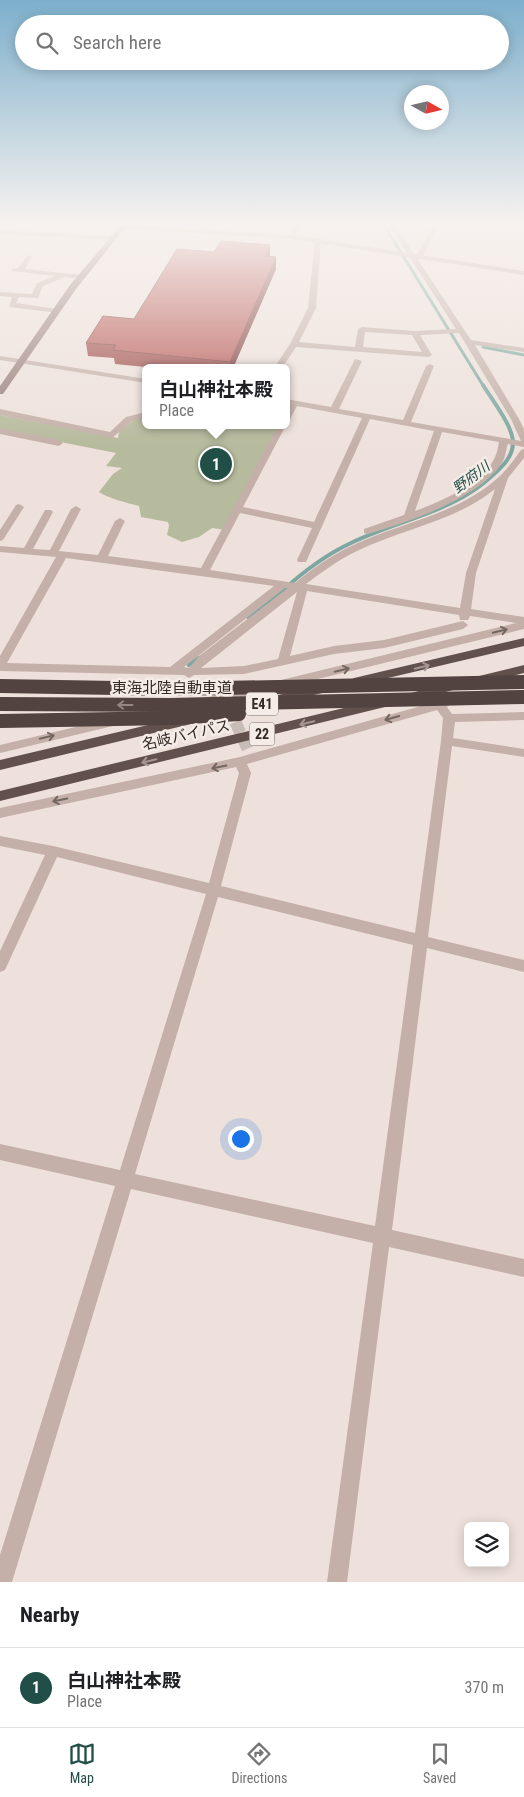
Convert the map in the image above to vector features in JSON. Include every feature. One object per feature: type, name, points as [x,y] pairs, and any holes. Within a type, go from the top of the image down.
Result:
[{"type":"highway","name":"名岐バイパス","points":[[0,765],[524,642]]},
{"type":"highway","name":"名岐バイパス","points":[[0,796],[524,669]]},
{"type":"highway","name":"東海北陸自動車道","points":[[0,686],[174,689],[524,683]]},
{"type":"highway","name":"東海北陸自動車道","points":[[0,704],[170,705],[517,697]]},
{"type":"highway","points":[[0,721],[173,718],[517,697]]},
{"type":"main road","points":[[0,392],[65,299]]},
{"type":"street","points":[[15,299],[12,304],[56,311]]},
{"type":"street","points":[[281,364],[294,344],[312,308],[313,299]]},
{"type":"street","points":[[162,678],[292,586],[347,550],[454,511],[476,498],[514,469],[523,444],[515,419],[467,342],[457,331],[439,299]]},
{"type":"street","points":[[359,349],[362,329],[415,333],[457,331]]},
{"type":"street","points":[[294,344],[428,355],[415,333]]},
{"type":"street","points":[[467,342],[524,350]]},
{"type":"street","points":[[0,358],[142,380]]},
{"type":"street","points":[[334,410],[358,362]]},
{"type":"street","points":[[406,424],[430,366]]},
{"type":"street","points":[[290,403],[523,444]]},
{"type":"street","points":[[0,412],[112,435],[130,419],[142,416]]},
{"type":"street","points":[[302,560],[367,416]]},
{"type":"street","points":[[204,572],[280,429]]},
{"type":"street","points":[[408,518],[439,429]]},
{"type":"street","points":[[0,431],[59,443]]},
{"type":"street","points":[[367,531],[444,505],[483,478],[499,459],[506,441]]},
{"type":"street","points":[[468,638],[463,625],[471,573],[504,477]]},
{"type":"street","points":[[0,538],[19,507]]},
{"type":"street","points":[[76,509],[58,554],[0,666],[77,670],[174,670],[216,677],[334,650],[384,644],[463,625]]},
{"type":"street","points":[[237,509],[317,526]]},
{"type":"street","points":[[26,551],[48,512]]},
{"type":"street","points":[[102,558],[120,521]]},
{"type":"street","points":[[0,549],[102,558],[204,572],[465,612],[524,623]]},
{"type":"street","points":[[283,661],[292,586]]},
{"type":"street","points":[[189,674],[203,659],[292,586]]},
{"type":"street","points":[[0,749],[330,673],[524,623]]},
{"type":"street","points":[[0,813],[248,758],[439,704],[524,683]]},
{"type":"street","points":[[337,1582],[447,740],[449,718],[439,704]]},
{"type":"street","points":[[449,718],[524,716]]},
{"type":"street","points":[[447,740],[524,753]]},
{"type":"street","points":[[2,1582],[214,890],[248,758]]},
{"type":"street","points":[[0,841],[54,851],[524,966]]},
{"type":"street","points":[[0,966],[54,851]]},
{"type":"street","points":[[0,1152],[524,1268]]},
{"type":"green space","points":[[0,415],[118,438],[119,431],[135,419],[142,417],[142,429],[276,429],[269,447],[226,530],[212,528],[199,537],[182,542],[167,535],[168,522],[141,517],[139,506],[99,492],[113,474],[122,468],[106,466],[116,453],[0,430]]},
{"type":"building","points":[[146,299],[258,299],[230,362],[113,350],[116,345],[86,343],[103,316],[134,319]]},
{"type":"waterway","name":"野府川","points":[[430,299],[484,387]]},
{"type":"waterway","points":[[483,347],[524,355]]},
{"type":"waterway","name":"野府川","points":[[282,591],[323,558],[351,543],[444,507],[478,487],[501,468],[513,448],[512,436],[506,421],[483,385]]},
{"type":"waterway","name":"野府川","points":[[249,618],[283,589]]},
{"type":"waterway","name":"野府川","points":[[189,665],[199,658]]},
{"type":"tunnel","points":[[228,706],[250,754]]},
{"type":"place","name":"白山神社本殿","points":[[216,464]]}]
